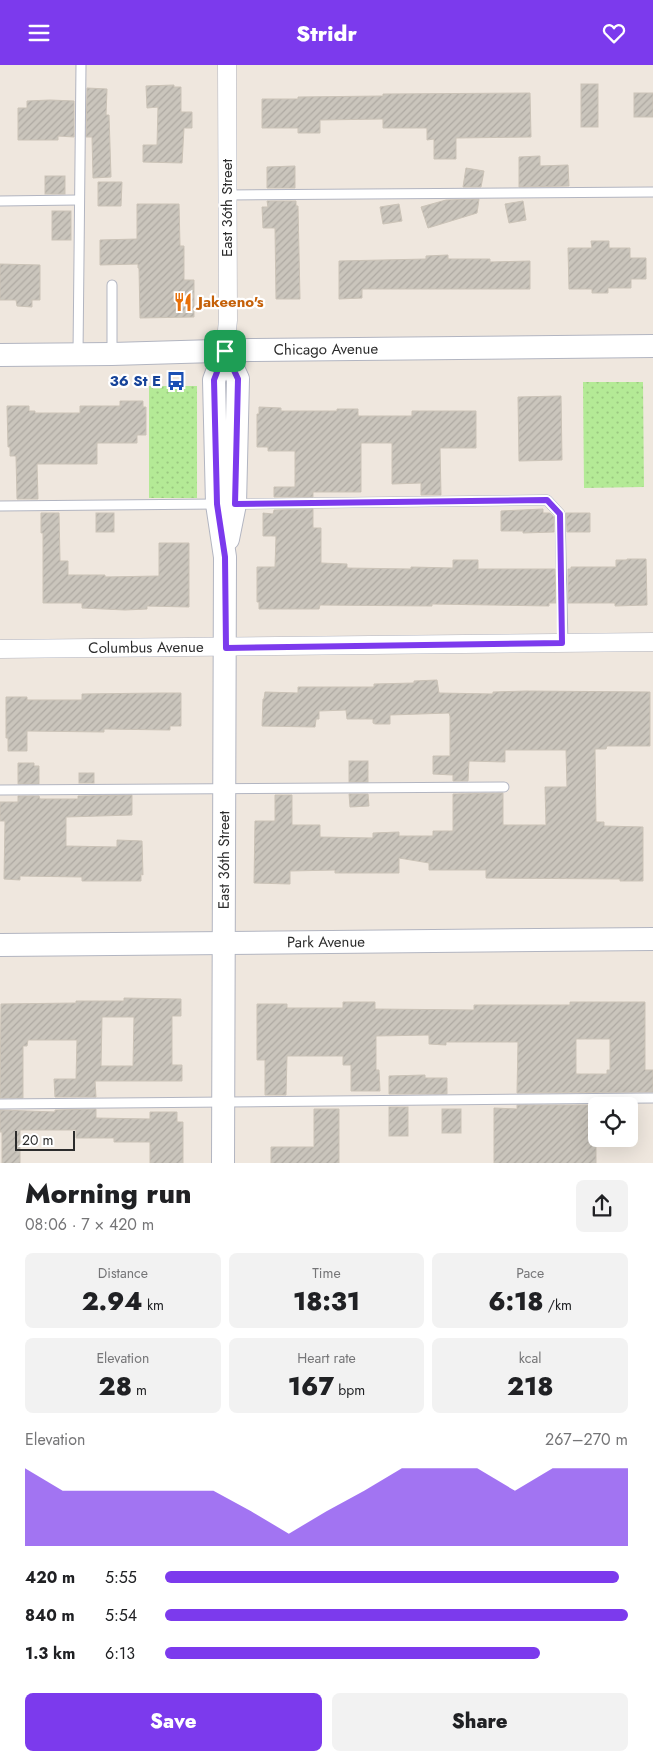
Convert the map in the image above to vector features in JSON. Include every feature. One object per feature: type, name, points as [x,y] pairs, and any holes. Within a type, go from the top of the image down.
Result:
[{"type":"street","name":"East 36th Street","points":[[223,1163],[226,504],[214,380],[225,351],[228,320],[227,65]]},
{"type":"street","name":"Chicago Avenue","points":[[0,355],[653,346]]},
{"type":"street","name":"Columbus Avenue","points":[[0,649],[653,643]]},
{"type":"street","name":"Park Avenue","points":[[0,945],[653,939]]},
{"type":"lane","points":[[78,354],[78,200],[81,65]]},
{"type":"lane","points":[[228,195],[653,192]]},
{"type":"lane","points":[[0,201],[78,200]]},
{"type":"lane","points":[[112,285],[112,354]]},
{"type":"lane","points":[[0,506],[547,500],[560,514],[562,643]]},
{"type":"lane","points":[[0,790],[504,787]]},
{"type":"lane","points":[[0,1104],[653,1098]]},
{"type":"green space","points":[[583,382],[643,382],[644,487],[584,488]]},
{"type":"green space","points":[[149,386],[197,386],[197,498],[149,498]]},
{"type":"building","points":[[581,84],[598,84],[598,127],[581,127]]},
{"type":"building","points":[[174,85],[174,87],[181,87],[181,112],[192,112],[192,128],[184,128],[182,163],[143,162],[143,145],[157,145],[158,107],[147,108],[146,86]]},
{"type":"building","points":[[87,88],[107,89],[106,115],[109,115],[111,177],[93,178],[92,137],[86,137]]},
{"type":"building","points":[[530,93],[531,137],[456,138],[456,159],[434,159],[434,139],[427,140],[427,128],[383,128],[383,119],[320,120],[320,133],[298,133],[298,128],[262,128],[262,99],[383,96],[383,94]]},
{"type":"building","points":[[634,93],[653,93],[653,117],[634,117]]},
{"type":"building","points":[[27,101],[74,101],[74,137],[58,136],[58,140],[18,140],[18,108],[27,108]]},
{"type":"building","points":[[540,156],[540,166],[568,165],[569,186],[519,187],[519,157]]},
{"type":"building","points":[[295,166],[295,188],[267,188],[267,167]]},
{"type":"building","points":[[466,168],[484,171],[481,187],[463,187]]},
{"type":"building","points":[[45,176],[65,176],[65,194],[45,194]]},
{"type":"building","points":[[98,182],[122,182],[121,206],[98,206]]},
{"type":"building","points":[[479,199],[477,213],[428,228],[421,207],[446,200]]},
{"type":"building","points":[[267,201],[296,201],[296,206],[298,206],[300,299],[276,299],[275,228],[263,228],[262,207],[268,207]]},
{"type":"building","points":[[523,201],[526,220],[509,223],[505,204]]},
{"type":"building","points":[[137,204],[179,204],[180,246],[184,246],[184,280],[194,280],[194,317],[140,318],[138,264],[100,265],[100,240],[137,239]]},
{"type":"building","points":[[399,204],[402,221],[383,224],[380,207]]},
{"type":"building","points":[[52,211],[71,211],[71,240],[52,240]]},
{"type":"building","points":[[591,241],[609,241],[609,248],[630,248],[630,258],[646,258],[646,279],[631,279],[631,288],[608,288],[608,293],[592,293],[592,289],[569,289],[568,248],[592,248]]},
{"type":"building","points":[[448,255],[448,259],[490,259],[490,262],[530,261],[530,289],[362,289],[362,298],[339,299],[339,261],[426,259],[426,256]]},
{"type":"building","points":[[0,264],[40,265],[40,300],[32,300],[32,307],[17,306],[16,300],[0,300]]},
{"type":"building","points":[[561,396],[562,460],[519,461],[518,397]]},
{"type":"building","points":[[120,401],[143,401],[143,407],[146,407],[146,435],[137,435],[137,443],[97,443],[97,464],[37,464],[38,499],[17,499],[16,456],[10,456],[10,447],[8,447],[7,406],[29,406],[29,411],[35,411],[35,413],[80,413],[80,406],[120,406]]},
{"type":"building","points":[[259,407],[281,408],[281,411],[358,409],[358,416],[412,416],[412,411],[476,411],[476,448],[440,448],[441,495],[421,495],[421,483],[392,484],[392,443],[361,443],[361,492],[313,492],[313,497],[274,497],[274,487],[295,487],[295,451],[268,451],[268,447],[257,447],[257,414],[259,414]]},
{"type":"building","points":[[313,509],[313,528],[321,528],[321,563],[347,564],[347,568],[411,569],[411,567],[453,568],[453,560],[478,560],[478,569],[555,569],[556,603],[549,603],[549,606],[320,605],[319,609],[259,609],[259,602],[257,602],[257,567],[275,567],[276,536],[263,536],[263,513],[273,514],[274,510]]},
{"type":"building","points":[[543,509],[543,513],[550,513],[554,517],[554,532],[523,533],[523,531],[501,531],[501,511]]},
{"type":"building","points":[[41,513],[59,513],[60,561],[68,561],[68,575],[105,575],[105,577],[159,576],[159,543],[189,543],[189,607],[147,606],[147,609],[125,610],[82,608],[82,603],[43,603],[43,533],[41,533]]},
{"type":"building","points":[[96,513],[114,513],[114,532],[96,532]]},
{"type":"building","points":[[566,513],[590,513],[590,532],[567,532]]},
{"type":"building","points":[[646,559],[647,605],[615,606],[615,603],[568,603],[568,569],[571,569],[571,567],[616,567],[616,560]]},
{"type":"building","points":[[437,680],[439,693],[493,694],[493,692],[526,691],[650,692],[650,746],[607,746],[606,749],[595,749],[596,822],[604,822],[604,826],[643,827],[643,881],[620,881],[620,879],[486,878],[486,870],[429,870],[429,863],[399,858],[399,873],[335,873],[335,870],[290,871],[290,884],[254,883],[255,821],[275,821],[275,795],[292,795],[292,825],[320,825],[320,837],[373,838],[373,833],[399,832],[399,836],[433,836],[433,831],[453,831],[453,794],[503,793],[503,825],[546,825],[545,787],[567,787],[566,750],[505,750],[505,762],[469,761],[468,781],[453,781],[453,775],[433,774],[433,756],[450,756],[449,713],[390,715],[390,724],[375,724],[373,719],[347,719],[346,710],[319,711],[319,719],[316,719],[315,727],[262,726],[265,692],[298,693],[298,687],[374,687],[374,684],[414,683],[414,681]]},
{"type":"building","points":[[181,693],[181,726],[170,726],[170,730],[104,729],[104,732],[27,731],[27,751],[8,751],[8,738],[6,738],[6,697],[27,697],[27,700],[82,700],[82,694]]},
{"type":"building","points":[[349,761],[368,761],[368,782],[349,782]]},
{"type":"building","points":[[18,763],[34,763],[34,766],[39,766],[39,784],[18,784]]},
{"type":"building","points":[[79,773],[94,773],[94,783],[79,783]]},
{"type":"building","points":[[349,794],[368,794],[369,806],[350,807]]},
{"type":"building","points":[[132,795],[132,815],[66,817],[66,846],[117,847],[117,840],[142,841],[143,875],[141,874],[141,881],[82,881],[82,877],[20,876],[20,880],[4,879],[5,821],[0,821],[0,802],[18,802],[18,796],[39,796],[40,799],[78,799],[78,796]]},
{"type":"building","points":[[124,998],[181,999],[181,1016],[172,1016],[172,1065],[182,1065],[182,1081],[95,1081],[96,1097],[55,1097],[54,1079],[76,1079],[77,1040],[28,1040],[27,1046],[23,1046],[23,1098],[0,1098],[1,1004],[124,1001]],"holes":[[[102,1017],[134,1017],[133,1066],[101,1066]]]},
{"type":"building","points":[[343,1002],[375,1002],[375,1009],[474,1010],[474,1005],[570,1005],[570,1002],[645,1002],[645,1070],[653,1070],[653,1092],[517,1093],[518,1042],[446,1042],[446,1045],[429,1044],[429,1035],[376,1036],[376,1070],[379,1070],[380,1091],[351,1091],[351,1065],[343,1065],[343,1056],[287,1056],[286,1095],[265,1095],[265,1060],[257,1060],[257,1004],[287,1004],[287,1008],[343,1008]],"holes":[[[576,1039],[610,1039],[610,1070],[607,1070],[607,1074],[576,1074]]]},
{"type":"building","points":[[425,1075],[425,1078],[447,1078],[447,1094],[389,1094],[389,1076]]},
{"type":"building","points":[[517,1105],[588,1105],[588,1147],[596,1147],[596,1163],[494,1163],[494,1108],[517,1109]]},
{"type":"building","points":[[389,1107],[408,1107],[408,1136],[389,1136]]},
{"type":"building","points":[[96,1109],[96,1118],[150,1119],[150,1112],[177,1112],[177,1122],[183,1122],[183,1163],[150,1163],[150,1142],[114,1142],[114,1138],[76,1138],[76,1130],[20,1130],[20,1163],[2,1163],[0,1110],[55,1112],[55,1110]]},
{"type":"building","points":[[314,1109],[339,1109],[339,1163],[271,1163],[271,1147],[314,1147]]},
{"type":"building","points":[[442,1109],[461,1109],[461,1133],[442,1133]]},
{"type":"place","name":"Jakeeno's","points":[[183,302]]},
{"type":"place","name":"36 St E","points":[[176,381]]},
{"type":"route","points":[[225,351],[238,379],[235,504],[547,500],[560,514],[562,643],[226,648],[225,557],[217,504],[214,380],[225,351]]}]
